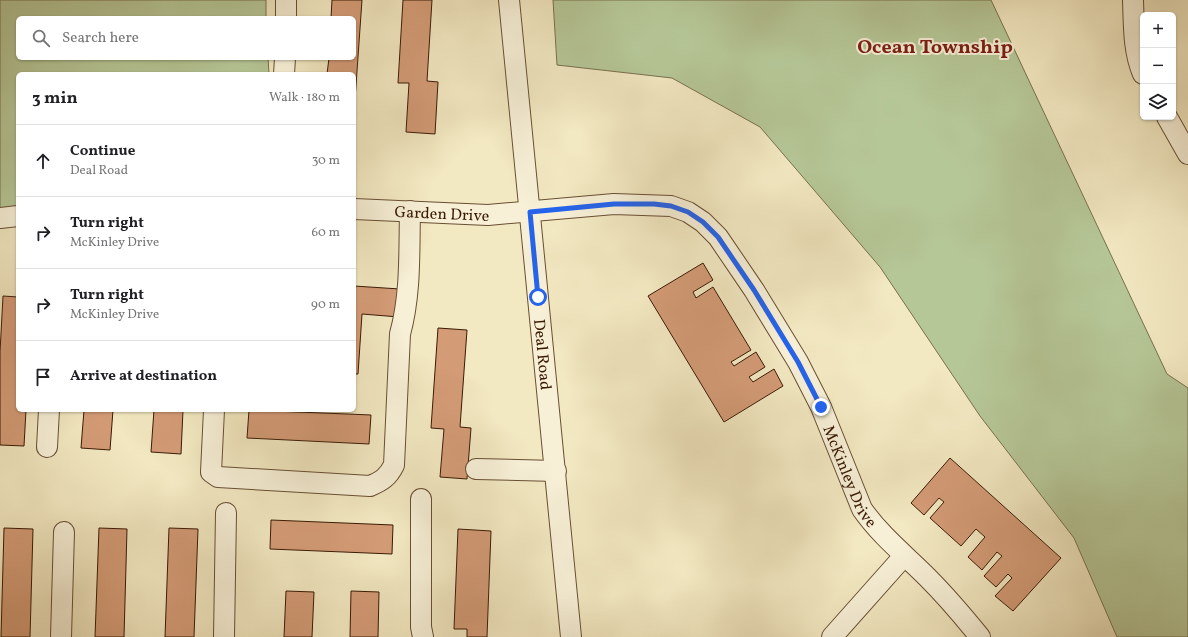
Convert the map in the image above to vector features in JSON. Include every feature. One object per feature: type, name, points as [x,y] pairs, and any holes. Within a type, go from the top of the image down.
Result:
[{"type":"street","points":[[286,0],[286,16]]},
{"type":"street","name":"Deal Road","points":[[509,0],[571,637]]},
{"type":"street","points":[[1133,0],[1135,45],[1137,59],[1140,66]]},
{"type":"street","points":[[284,72],[285,60]]},
{"type":"street","points":[[1169,120],[1188,154]]},
{"type":"street","name":"McKinley Drive","points":[[530,212],[614,204],[654,204],[671,206],[688,212],[703,222],[718,237],[754,290],[798,362],[821,407],[862,509],[870,521],[932,582],[980,637]]},
{"type":"street","name":"Garden Drive","points":[[356,209],[488,215],[530,212]]},
{"type":"street","points":[[214,412],[211,472],[218,478],[370,486],[382,481],[394,465],[400,334],[405,315],[408,293],[410,211]]},
{"type":"street","points":[[0,218],[16,216]]},
{"type":"street","points":[[47,446],[49,412]]},
{"type":"street","points":[[476,469],[556,471]]},
{"type":"street","points":[[421,499],[420,627],[423,637]]},
{"type":"street","points":[[224,637],[226,513]]},
{"type":"street","points":[[61,637],[64,532]]},
{"type":"street","points":[[832,637],[904,556]]},
{"type":"green space","points":[[0,0],[266,0],[266,16],[16,16],[16,60],[268,60],[269,72],[16,72],[16,213],[0,214]]},
{"type":"green space","points":[[553,0],[991,0],[1167,374],[1188,388],[1188,637],[1117,637],[1074,538],[980,416],[880,267],[760,127],[672,78],[557,65]]},
{"type":"building","points":[[332,0],[362,0],[356,86],[356,72],[327,72],[329,60],[356,60],[356,16],[331,16]]},
{"type":"building","points":[[403,0],[432,0],[427,81],[438,82],[435,134],[406,132],[409,83],[398,83]]},
{"type":"building","points":[[703,263],[713,280],[693,292],[696,298],[713,287],[751,350],[731,362],[734,366],[756,352],[765,367],[749,377],[753,382],[774,369],[783,386],[724,422],[648,296]]},
{"type":"building","points":[[356,286],[400,289],[399,317],[362,314],[358,374],[356,374]]},
{"type":"building","points":[[3,296],[16,297],[16,412],[26,412],[24,446],[0,445],[0,352]]},
{"type":"building","points":[[438,328],[467,330],[460,427],[471,428],[467,479],[440,477],[444,429],[431,428]]},
{"type":"building","points":[[84,412],[113,412],[110,450],[81,448]]},
{"type":"building","points":[[154,412],[183,412],[181,454],[151,452]]},
{"type":"building","points":[[249,412],[298,412],[371,415],[369,444],[247,438]]},
{"type":"building","points":[[950,458],[1061,558],[1013,611],[995,596],[1012,578],[1008,574],[996,587],[984,576],[1002,556],[997,552],[982,570],[968,557],[985,537],[976,529],[961,546],[930,518],[944,502],[939,498],[924,515],[911,503]]},
{"type":"building","points":[[271,520],[393,525],[392,554],[270,549]]},
{"type":"building","points":[[4,528],[33,529],[30,637],[1,637]]},
{"type":"building","points":[[99,528],[127,529],[124,637],[95,637]]},
{"type":"building","points":[[169,528],[198,529],[194,637],[165,637]]},
{"type":"building","points":[[458,529],[491,531],[487,637],[467,637],[467,629],[454,629]]},
{"type":"building","points":[[286,591],[314,592],[312,637],[284,637]]},
{"type":"building","points":[[351,591],[379,592],[378,637],[350,637]]},
{"type":"district","name":"Ocean Township","points":[[935,46]]},
{"type":"route","points":[[538,297],[530,212],[614,204],[654,204],[671,206],[688,212],[703,222],[718,237],[754,290],[798,362],[821,407]]}]
